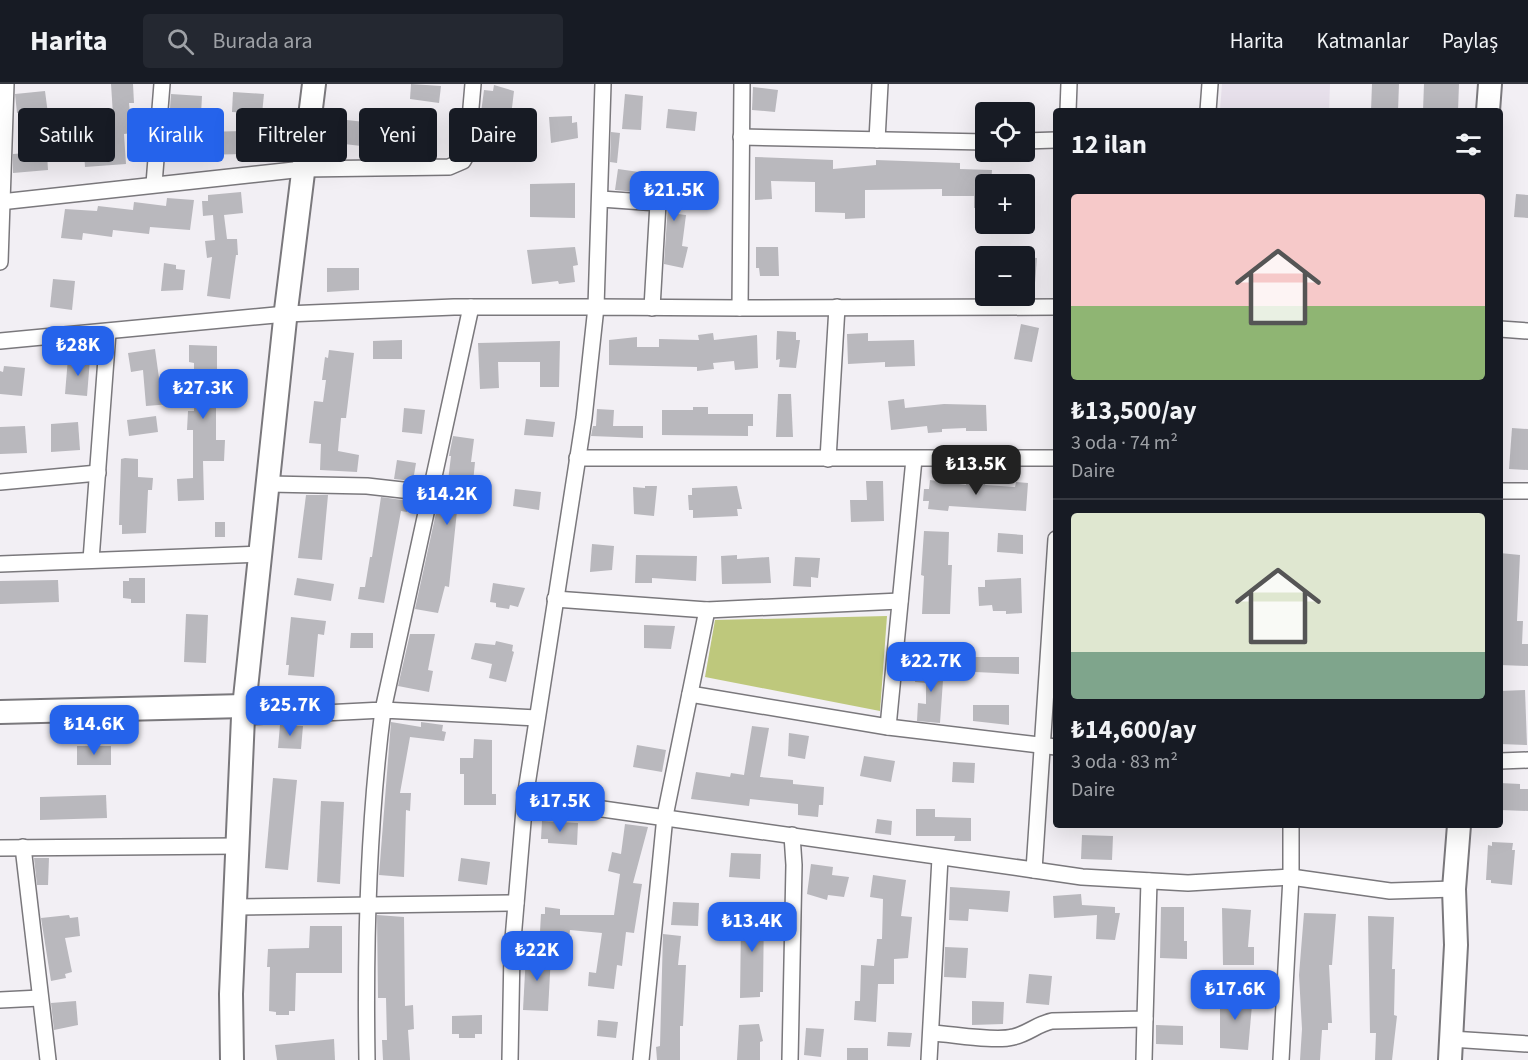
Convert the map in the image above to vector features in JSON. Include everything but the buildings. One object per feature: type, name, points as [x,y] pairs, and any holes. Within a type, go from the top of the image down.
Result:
[{"type":"street","points":[[0,262],[6,84]]},
{"type":"street","points":[[154,184],[162,84]]},
{"type":"street","points":[[232,1060],[231,994],[244,712],[286,314],[314,84]]},
{"type":"street","points":[[1,202],[303,169],[449,167],[463,160],[467,154],[473,84]]},
{"type":"street","points":[[510,1060],[512,951],[525,798],[577,458],[596,307],[603,84]]},
{"type":"street","points":[[740,308],[742,84]]},
{"type":"street","points":[[877,140],[880,84]]},
{"type":"street","points":[[1068,108],[1069,84]]},
{"type":"street","points":[[1208,108],[1210,84]]},
{"type":"street","points":[[1488,108],[1490,84]]},
{"type":"street","points":[[741,137],[975,142]]},
{"type":"street","points":[[1035,141],[1053,140]]},
{"type":"street","points":[[601,199],[658,203],[652,308]]},
{"type":"street","points":[[367,1060],[374,778],[383,710],[471,307]]},
{"type":"street","points":[[0,341],[286,314],[471,307],[1053,307]]},
{"type":"street","points":[[828,459],[837,307]]},
{"type":"street","points":[[1503,329],[1528,331]]},
{"type":"street","points":[[91,561],[108,332]]},
{"type":"street","points":[[577,458],[1053,458]]},
{"type":"street","points":[[888,727],[914,459]]},
{"type":"street","points":[[0,482],[98,473]]},
{"type":"street","points":[[269,484],[367,486],[429,493]]},
{"type":"street","points":[[1503,491],[1528,491]]},
{"type":"street","points":[[0,564],[262,554]]},
{"type":"street","points":[[555,598],[707,610],[900,601]]},
{"type":"street","points":[[641,1060],[665,816],[707,610]]},
{"type":"street","points":[[1034,870],[1049,746],[1053,628]]},
{"type":"street","points":[[690,694],[888,727],[1049,746]]},
{"type":"street","points":[[0,712],[383,710],[537,718]]},
{"type":"street","points":[[1503,761],[1528,760]]},
{"type":"street","points":[[525,798],[665,816],[1082,878],[1188,883],[1291,877],[1390,891],[1454,890]]},
{"type":"street","points":[[1281,1060],[1291,877],[1291,828]]},
{"type":"street","points":[[1459,828],[1454,890],[1456,945],[1450,1050],[1528,1044]]},
{"type":"street","points":[[790,1060],[794,866],[792,835]]},
{"type":"street","points":[[0,848],[237,846]]},
{"type":"street","points":[[23,847],[48,1060]]},
{"type":"street","points":[[929,1060],[940,858]]},
{"type":"street","points":[[1144,1060],[1149,881]]},
{"type":"street","points":[[235,907],[369,907],[516,903]]},
{"type":"street","points":[[0,1000],[40,998]]},
{"type":"street","points":[[932,1033],[1011,1038],[1026,1033],[1040,1023],[1052,1021],[1145,1018]]},
{"type":"shaded area","points":[[1222,84],[1330,84],[1329,108],[1220,108]]},
{"type":"green space","points":[[887,616],[880,711],[705,677],[715,620]]}]
